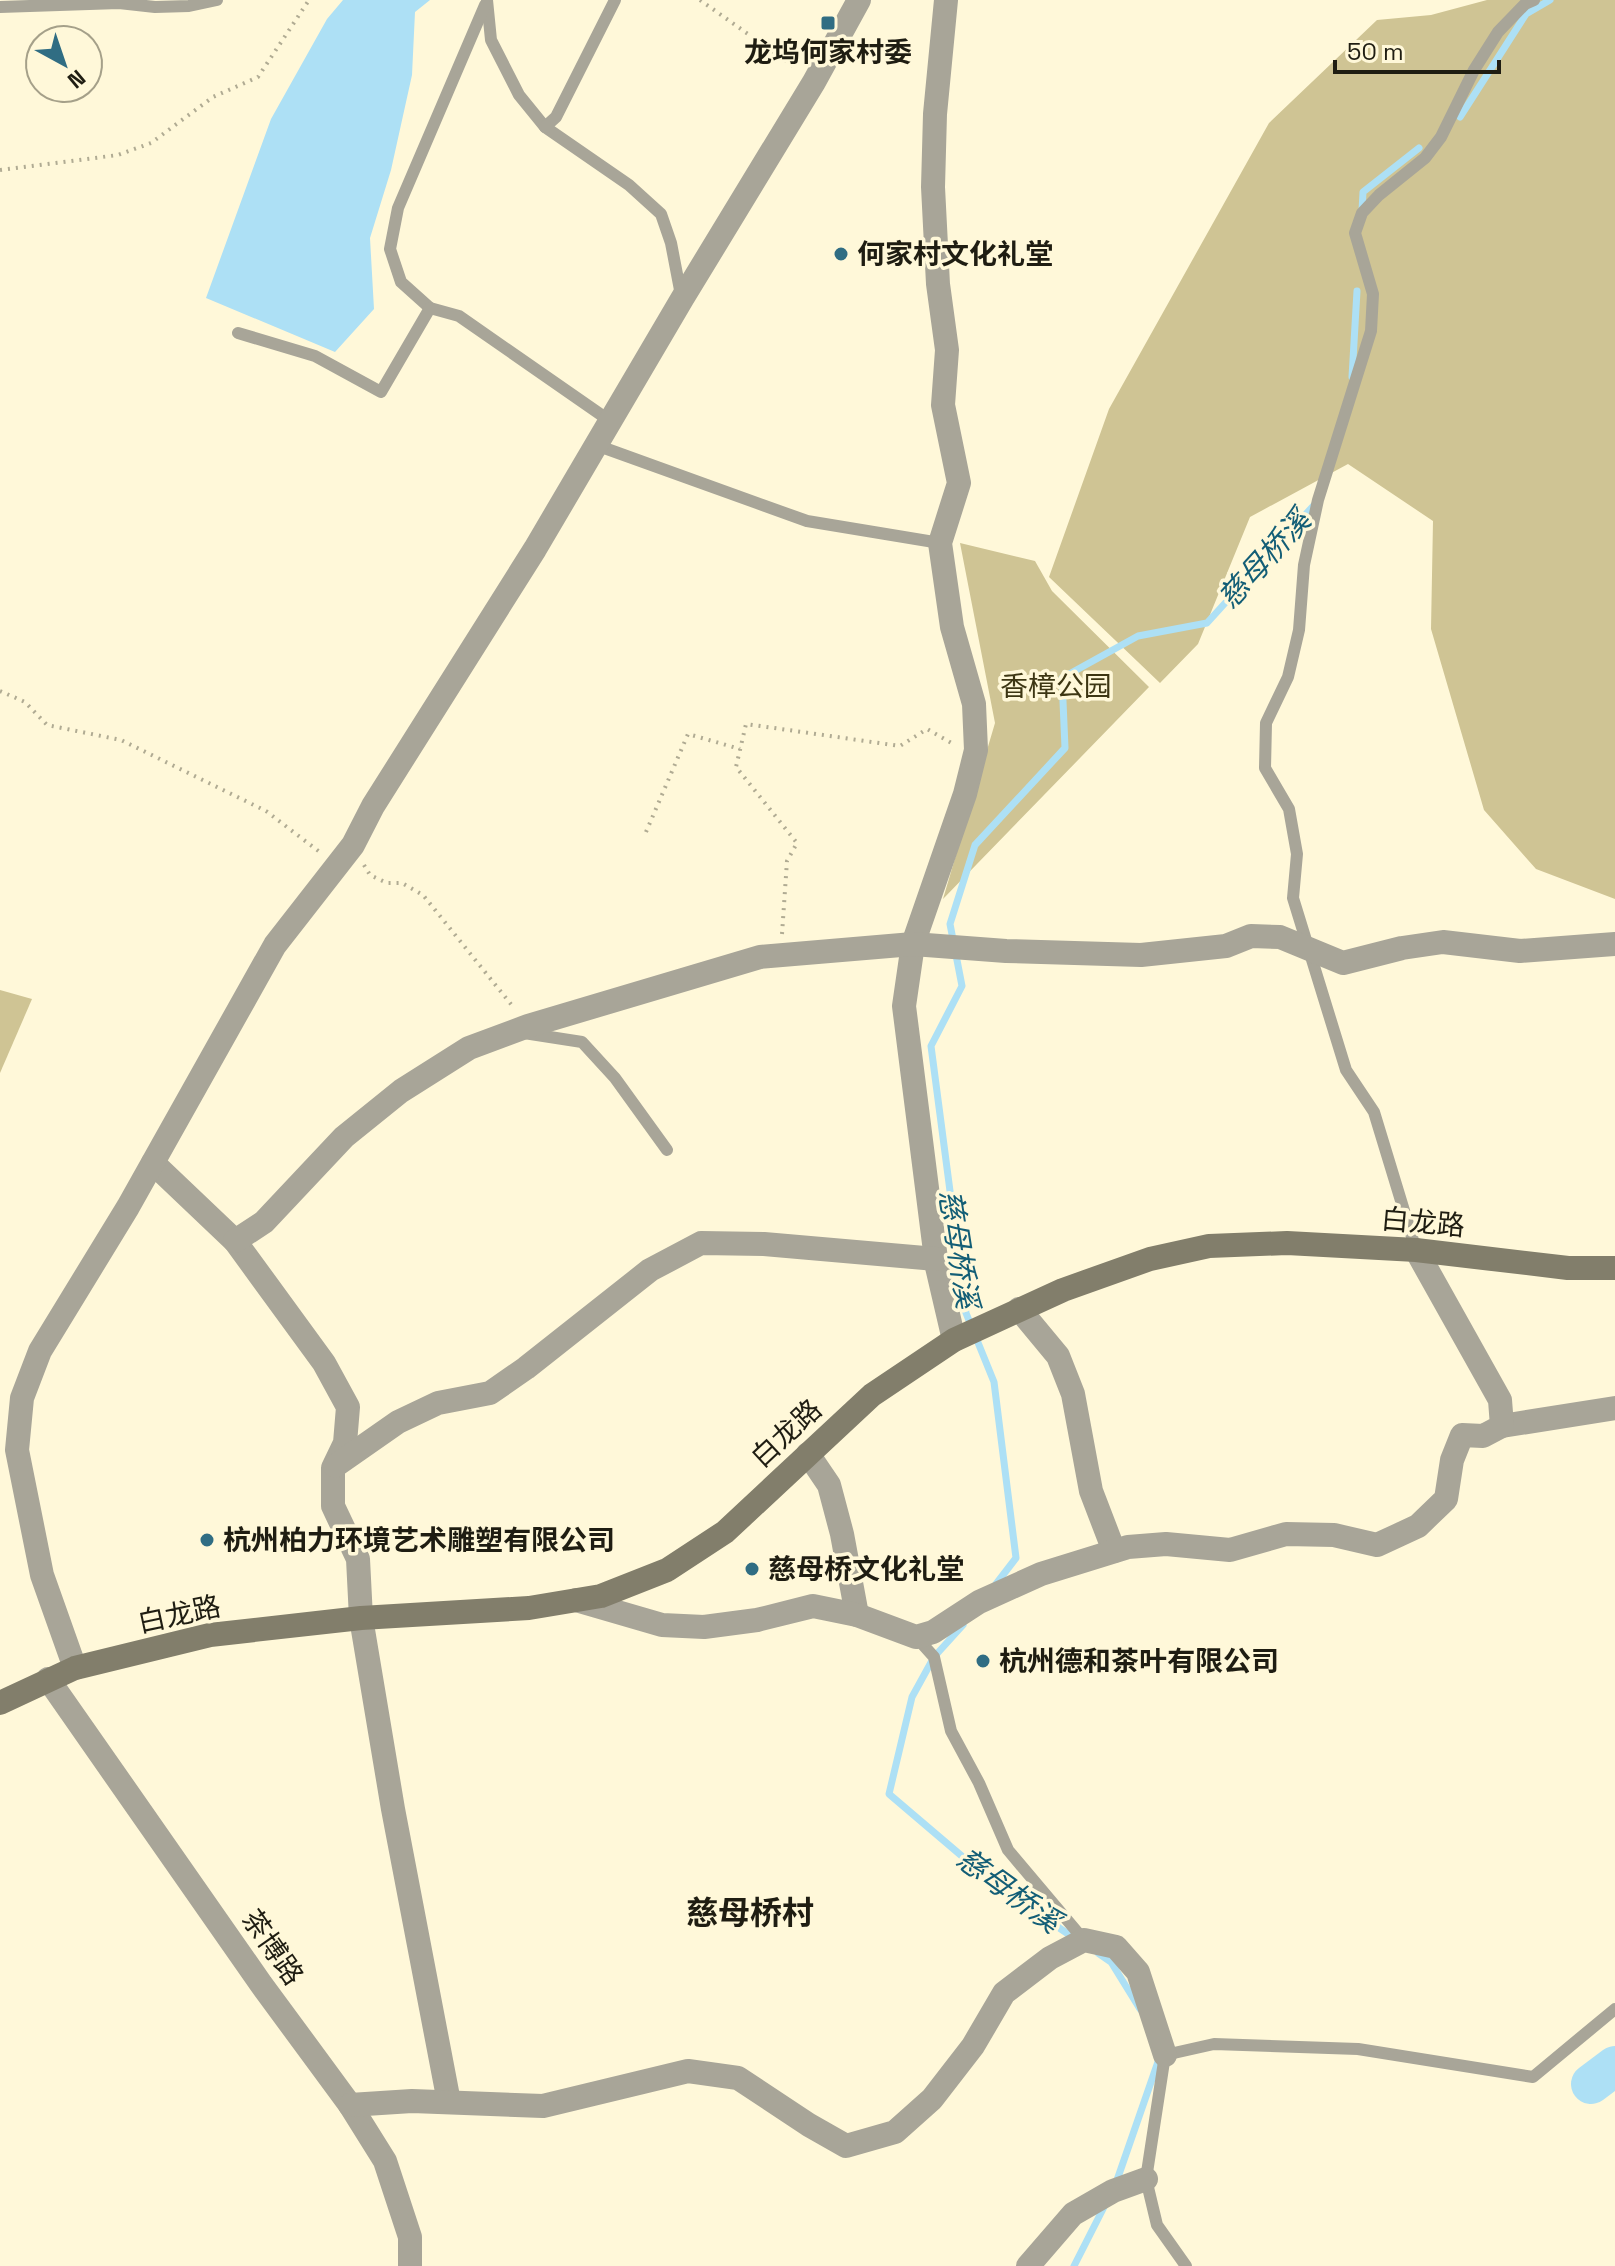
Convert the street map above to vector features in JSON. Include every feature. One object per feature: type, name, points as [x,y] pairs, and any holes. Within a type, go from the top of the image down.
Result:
[{"type":"street","points":[[75,1668],[42,1575],[17,1450],[22,1398],[40,1351],[153,1163],[275,945],[353,845],[373,806],[535,549],[814,82],[859,0]]},
{"type":"street","points":[[946,0],[935,114],[933,187],[938,284],[947,350],[943,405],[959,483],[940,543],[952,627],[974,704],[974,756],[965,794],[913,944],[904,1006],[936,1259],[954,1340]]},
{"type":"street","points":[[235,1241],[264,1222],[344,1137],[401,1091],[469,1048],[521,1028],[760,957],[913,944],[1006,951],[1141,955],[1226,946],[1251,936],[1280,937],[1343,963],[1402,948],[1443,942],[1520,951],[1615,944]]},
{"type":"street","points":[[153,1163],[235,1241],[324,1363],[348,1407],[345,1443],[333,1468],[333,1506],[358,1559],[361,1618],[393,1809],[449,2102]]},
{"type":"street","points":[[333,1468],[398,1422],[438,1403],[490,1393],[650,1270],[701,1243],[764,1244],[936,1259]]},
{"type":"street","name":"白龙路","points":[[0,1703],[75,1668],[210,1635],[361,1618],[529,1608],[601,1596],[667,1570],[725,1532],[872,1395],[954,1340],[1063,1290],[1150,1259],[1209,1246],[1287,1243],[1416,1250],[1568,1268],[1615,1268]]},
{"type":"street","points":[[1416,1250],[1500,1400],[1502,1426]]},
{"type":"street","points":[[1019,1309],[1058,1356],[1063,1368],[1073,1394],[1091,1491],[1114,1551]]},
{"type":"street","points":[[576,1600],[662,1625],[720,1625],[757,1620],[813,1606],[857,1615],[916,1637],[933,1632],[979,1602],[1033,1578],[1128,1547],[1166,1544],[1230,1550],[1286,1534],[1334,1535],[1377,1545],[1418,1526],[1446,1499],[1452,1460],[1462,1435],[1483,1436],[1502,1426],[1615,1408]]},
{"type":"street","points":[[808,1454],[829,1485],[857,1615]]},
{"type":"street","name":"茶博路","points":[[48,1679],[261,1984],[350,2105],[385,2161],[410,2237],[410,2266]]},
{"type":"street","points":[[350,2105],[412,2101],[543,2106],[688,2071],[738,2078],[846,2146],[895,2132],[932,2099],[973,2046],[1004,1993],[1050,1958],[1084,1940],[1116,1947],[1138,1972],[1165,2055]]},
{"type":"street","points":[[1028,2266],[1073,2214],[1113,2191],[1146,2179]]},
{"type":"lane","points":[[0,7],[119,3],[155,7],[189,6],[217,0]]},
{"type":"lane","points":[[487,0],[491,40],[519,95],[545,127],[629,185],[661,214],[671,243],[682,299]]},
{"type":"lane","points":[[487,0],[398,208],[390,249],[401,282],[430,308],[459,316],[610,421]]},
{"type":"lane","points":[[545,127],[556,117],[615,0]]},
{"type":"lane","points":[[1416,1250],[1374,1112],[1346,1070],[1293,898],[1297,854],[1289,809],[1265,768],[1266,723],[1288,677],[1299,630],[1304,565],[1318,500],[1371,331],[1373,294],[1355,233],[1362,213],[1425,158],[1441,137],[1474,70],[1498,32],[1525,4],[1534,0]]},
{"type":"lane","points":[[238,333],[315,356],[381,392],[430,308]]},
{"type":"lane","points":[[596,445],[807,521],[940,543]]},
{"type":"lane","points":[[521,1028],[582,1042],[615,1078],[667,1150]]},
{"type":"lane","points":[[916,1637],[934,1657],[951,1731],[979,1783],[1008,1850],[1084,1940]]},
{"type":"lane","points":[[1186,2266],[1157,2225],[1146,2179],[1165,2055],[1214,2044],[1358,2049],[1533,2077],[1615,2009]]},
{"type":"path","points":[[0,170],[118,155],[151,143],[213,97],[258,77],[309,0]]},
{"type":"path","points":[[700,0],[814,82]]},
{"type":"path","points":[[0,691],[25,702],[47,725],[121,740],[266,811],[336,865]]},
{"type":"path","points":[[781,954],[787,861],[797,843],[736,767],[746,724],[900,746],[927,729],[974,756]]},
{"type":"path","points":[[646,832],[688,734],[740,749]]},
{"type":"path","points":[[353,845],[370,875],[387,883],[402,883],[423,895],[521,1028]]},
{"type":"green space","points":[[1487,0],[1615,0],[1615,899],[1536,869],[1484,810],[1431,629],[1433,521],[1348,464],[1250,517],[1198,644],[1160,683],[1049,577],[1109,409],[1269,123],[1377,20],[1431,15]]},
{"type":"green space","name":"香樟公园","points":[[960,543],[1035,561],[1052,591],[1149,687],[943,899],[995,723]]},
{"type":"green space","points":[[0,990],[32,999],[0,1073]]},
{"type":"water","points":[[343,0],[430,0],[415,12],[412,75],[391,170],[370,238],[374,309],[335,352],[206,298],[271,119],[327,19]]},
{"type":"waterway","points":[[1460,117],[1526,14],[1550,0]]},
{"type":"waterway","points":[[1362,211],[1363,192],[1419,148]]},
{"type":"waterway","name":"慈母桥溪","points":[[1352,377],[1357,291]]},
{"type":"waterway","name":"慈母桥溪","points":[[996,1584],[1016,1558],[994,1382],[966,1313],[931,1046],[962,986],[950,924],[975,845],[1065,748],[1062,678],[1138,636],[1207,623],[1315,504]]},
{"type":"waterway","name":"慈母桥溪","points":[[963,1625],[934,1657],[912,1697],[889,1794],[997,1886],[1077,1940]]},
{"type":"waterway","name":"慈母桥溪","points":[[1098,1953],[1111,1962],[1140,2009]]},
{"type":"waterway","name":"慈母桥溪","points":[[1116,2183],[1159,2059]]},
{"type":"waterway","points":[[1591,2084],[1615,2066]]},
{"type":"waterway","name":"慈母桥溪","points":[[1074,2266],[1105,2205]]},
{"type":"place","name":"龙坞何家村委","points":[[828,23]]},
{"type":"place","name":"何家村文化礼堂","points":[[841,254]]},
{"type":"place","name":"杭州柏力环境艺术雕塑有限公司","points":[[207,1540]]},
{"type":"place","name":"慈母桥文化礼堂","points":[[752,1569]]},
{"type":"place","name":"杭州德和茶叶有限公司","points":[[983,1661]]},
{"type":"district","name":"慈母桥村","points":[[750,1913]]}]
